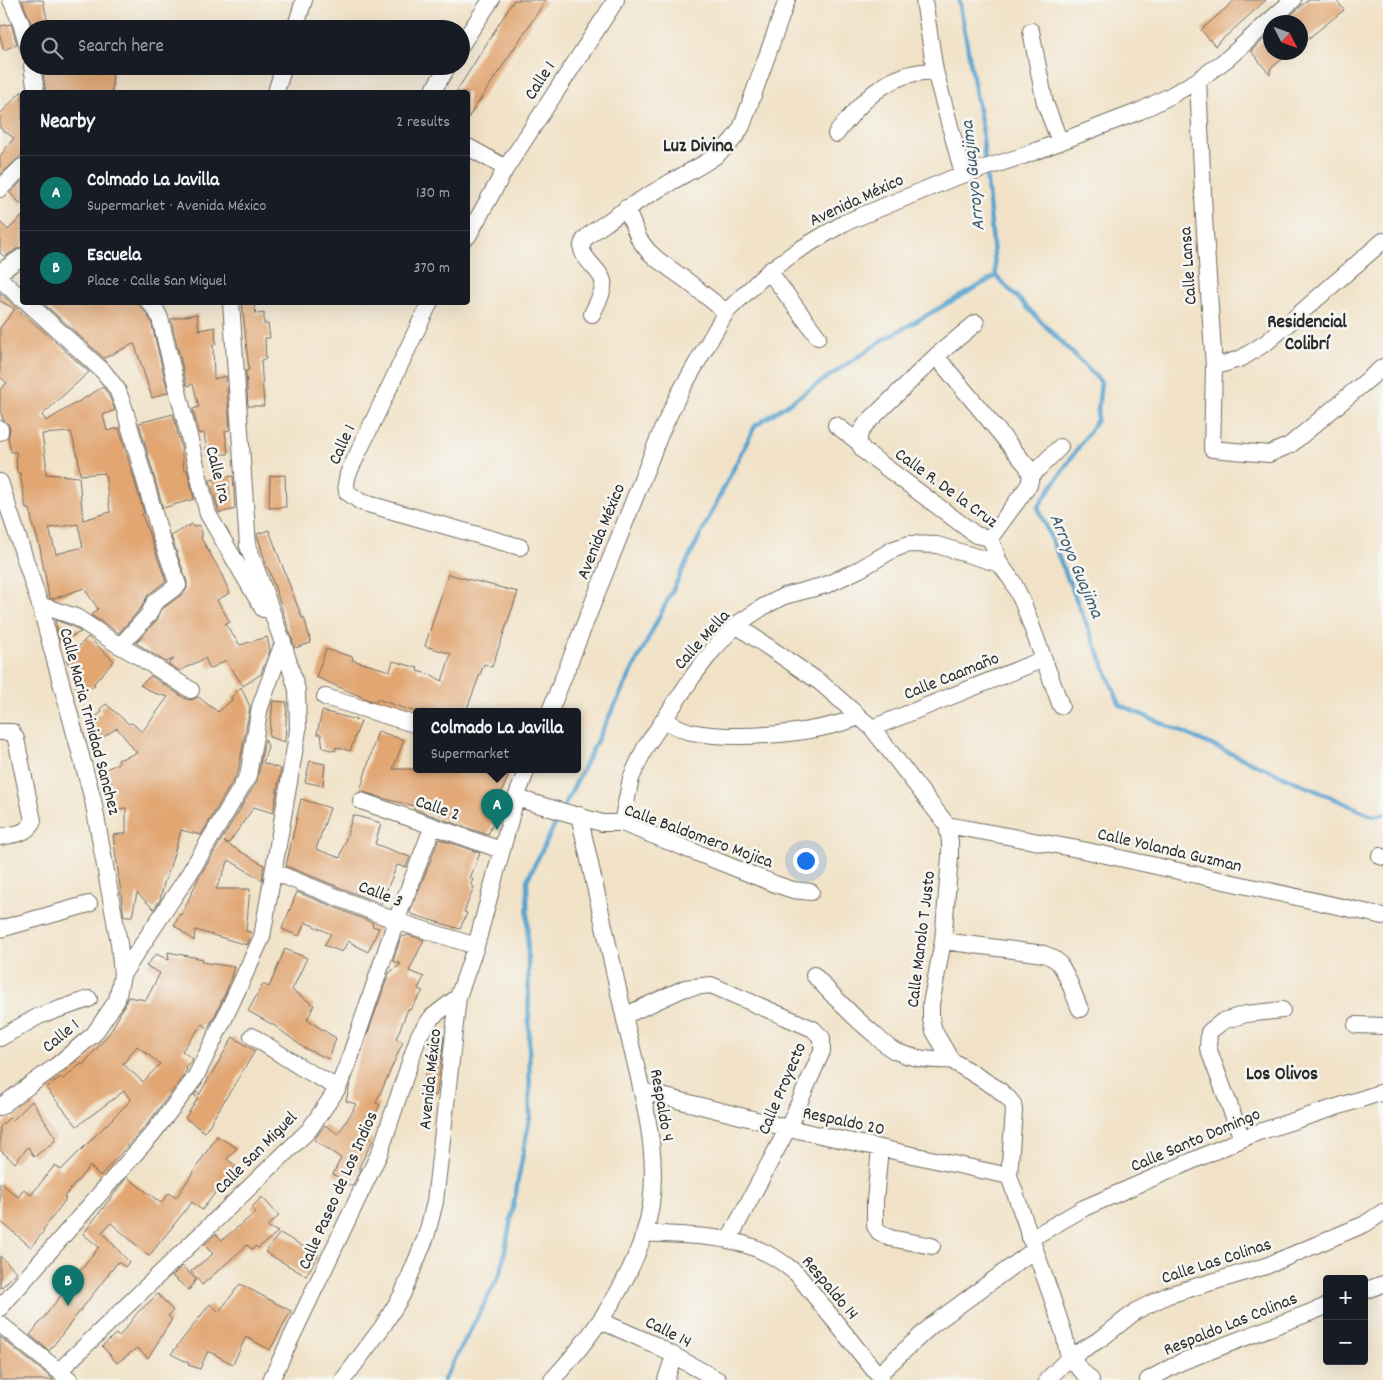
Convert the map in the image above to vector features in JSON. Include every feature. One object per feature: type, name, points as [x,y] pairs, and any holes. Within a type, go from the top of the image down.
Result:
[{"type":"street","points":[[11,0],[20,21]]},
{"type":"street","points":[[298,20],[304,0]]},
{"type":"street","points":[[470,32],[491,0]]},
{"type":"street","name":"Calle 1","points":[[470,232],[506,168],[616,0]]},
{"type":"street","points":[[592,314],[603,283],[600,275],[582,252],[581,245],[586,237],[626,208],[714,157],[738,136],[787,0]]},
{"type":"street","points":[[924,0],[935,71],[958,176]]},
{"type":"street","name":"Avenida México","points":[[551,708],[661,432],[679,394],[726,312],[768,271],[844,223],[958,176],[1023,156],[1140,111],[1198,80],[1227,59],[1293,0]]},
{"type":"street","points":[[1031,30],[1045,104],[1060,142]]},
{"type":"street","points":[[836,134],[859,105],[886,84],[905,75],[935,71]]},
{"type":"street","points":[[33,75],[36,90]]},
{"type":"street","points":[[277,90],[281,75]]},
{"type":"street","points":[[433,90],[442,75]]},
{"type":"street","name":"Calle Lansa","points":[[1198,80],[1204,217],[1214,368],[1212,449],[1269,454],[1290,445],[1383,367]]},
{"type":"street","points":[[470,148],[506,168]]},
{"type":"street","points":[[0,189],[20,169]]},
{"type":"street","points":[[626,208],[640,239],[648,251],[726,312]]},
{"type":"street","points":[[1214,368],[1242,358],[1267,342],[1383,241]]},
{"type":"street","points":[[0,272],[20,258]]},
{"type":"street","points":[[768,271],[818,336]]},
{"type":"street","points":[[0,279],[20,297]]},
{"type":"street","points":[[29,305],[104,372],[117,388],[161,537],[178,585],[154,603],[149,614],[123,643],[115,644]]},
{"type":"street","name":"Calle 1ra","points":[[152,305],[159,313],[208,514],[228,551],[284,642]]},
{"type":"street","points":[[0,1308],[153,1133],[195,1078],[262,936],[298,730],[296,690],[284,642],[248,546],[231,305]]},
{"type":"street","name":"Calle 1","points":[[429,305],[348,474],[347,492],[361,502],[520,547]]},
{"type":"street","points":[[858,442],[860,433],[866,424],[936,356],[976,323]]},
{"type":"street","points":[[936,356],[1027,466],[1031,476]]},
{"type":"street","name":"Calle R. De la Cruz","points":[[836,425],[858,442],[864,451],[976,535],[990,538],[1000,564],[1013,582],[1061,706]]},
{"type":"street","points":[[990,538],[1029,485],[1031,476],[1060,447]]},
{"type":"street","name":"Calle Maria Trinidad Sanchez","points":[[0,482],[40,604],[93,800],[119,943],[122,974]]},
{"type":"street","name":"Calle Mella","points":[[622,823],[632,778],[645,748],[662,720],[712,651],[736,625],[784,596],[826,585],[860,569],[894,549],[909,544],[937,545],[1000,564]]},
{"type":"street","points":[[40,604],[76,617],[115,644],[138,656],[191,690]]},
{"type":"street","points":[[736,625],[821,684],[872,728],[947,824]]},
{"type":"street","points":[[122,974],[189,874],[248,776],[260,707],[284,642]]},
{"type":"street","name":"Calle Caamaño","points":[[872,728],[1044,659]]},
{"type":"street","points":[[325,697],[413,724]]},
{"type":"street","points":[[662,720],[691,732],[745,736],[805,731],[859,717]]},
{"type":"street","points":[[0,732],[12,732],[16,739],[33,821],[30,828],[22,833],[0,837]]},
{"type":"street","name":"Avenida México","points":[[342,1380],[383,1326],[402,1295],[426,1237],[435,1202],[458,997],[476,946],[501,850],[525,773]]},
{"type":"street","name":"Calle Baldomero Mojica","points":[[516,798],[602,823],[622,823],[775,884],[793,890],[811,892]]},
{"type":"street","name":"Calle 2","points":[[361,801],[501,850]]},
{"type":"street","name":"Respaldo 4","points":[[552,1380],[601,1321],[629,1271],[645,1233],[652,1195],[652,1153],[642,1091],[579,815]]},
{"type":"street","name":"Calle Yolanda Guzman","points":[[947,824],[1083,850],[1383,916]]},
{"type":"street","name":"Calle Manolo T Justo","points":[[947,824],[950,857],[942,941],[931,1004],[931,1019],[934,1031],[951,1060],[998,1089],[1013,1104],[1009,1176],[1064,1334],[1068,1358]]},
{"type":"street","name":"Calle San Miguel","points":[[65,1375],[309,1130],[338,1088],[396,921],[433,826]]},
{"type":"street","name":"Calle 3","points":[[274,872],[396,921],[476,946]]},
{"type":"street","points":[[0,928],[89,904]]},
{"type":"street","points":[[942,941],[1044,954],[1058,962],[1080,1009]]},
{"type":"street","name":"Calle 1","points":[[0,1107],[56,1066],[94,1034],[117,1000],[122,974]]},
{"type":"street","points":[[814,974],[853,1016],[893,1050],[921,1059],[935,1061],[951,1060]]},
{"type":"street","name":"Calle Proyecto","points":[[624,1016],[685,988],[711,985],[814,1029],[822,1038],[822,1051],[788,1128],[729,1239]]},
{"type":"street","name":"Calle Paseo de Los Indios","points":[[271,1380],[380,1152],[419,1035],[432,1017],[458,997]]},
{"type":"street","points":[[2,1034],[39,1016],[89,999]]},
{"type":"street","points":[[1242,1139],[1208,1048],[1209,1032],[1223,1021],[1246,1014],[1282,1010]]},
{"type":"street","points":[[1356,1025],[1383,1026]]},
{"type":"street","points":[[252,1036],[302,1068],[338,1088]]},
{"type":"street","name":"Respaldo 20","points":[[642,1091],[788,1128],[1009,1176]]},
{"type":"street","name":"Calle Santo Domingo","points":[[880,1378],[932,1326],[1032,1244],[1084,1208],[1256,1133],[1383,1092]]},
{"type":"street","points":[[880,1148],[874,1226],[879,1232],[890,1238],[932,1246]]},
{"type":"street","name":"Calle Las Colinas","points":[[1047,1380],[1068,1358],[1102,1338],[1136,1311],[1168,1295],[1266,1266],[1365,1224],[1383,1212]]},
{"type":"street","name":"Respaldo 14","points":[[645,1233],[729,1239],[770,1254],[784,1262],[798,1274],[880,1378]]},
{"type":"street","points":[[1368,1290],[1383,1284]]},
{"type":"street","name":"Respaldo Las Colinas","points":[[1148,1380],[1181,1362],[1323,1308]]},
{"type":"street","name":"Calle 14","points":[[601,1321],[674,1355],[718,1380]]},
{"type":"street","points":[[0,1324],[65,1375]]},
{"type":"street","points":[[666,1380],[674,1355]]},
{"type":"street","points":[[1068,1358],[1091,1380]]},
{"type":"building","points":[[22,0],[43,0],[47,20],[30,20]]},
{"type":"building","points":[[514,0],[546,0],[470,115],[470,90],[457,90],[467,75],[470,75],[470,70]]},
{"type":"building","points":[[1235,0],[1266,0],[1215,46],[1201,30]]},
{"type":"building","points":[[1308,0],[1336,0],[1344,10],[1308,39],[1308,15],[1291,15]]},
{"type":"building","points":[[11,24],[17,44],[4,50],[0,26]]},
{"type":"building","points":[[1263,40],[1263,60],[1281,60],[1270,69],[1270,75],[1251,51]]},
{"type":"building","points":[[43,75],[113,75],[112,90],[46,90]]},
{"type":"building","points":[[20,93],[20,157],[0,175],[0,156],[14,138],[0,128],[0,114]]},
{"type":"building","points":[[20,183],[20,203],[10,193]]},
{"type":"building","points":[[20,218],[20,248],[5,257],[0,253],[0,222],[8,230]]},
{"type":"building","points":[[0,293],[89,372],[42,415],[46,421],[103,387],[115,410],[103,415],[107,431],[119,428],[144,513],[142,514],[166,581],[148,595],[141,608],[119,633],[91,615],[98,609],[84,588],[53,599],[49,597],[40,548],[33,528],[30,509],[26,509],[20,473],[17,473],[16,452],[11,452],[8,438],[10,429],[3,420],[0,409],[0,389],[7,383],[0,377],[0,328],[15,309],[0,301]],"holes":[[[71,432],[78,458],[80,475],[105,473],[110,512],[83,520],[79,477],[46,474],[42,434]],[[78,524],[83,547],[56,554],[49,528]]]},
{"type":"building","points":[[45,305],[139,305],[151,321],[168,392],[152,398],[135,345],[133,344],[104,358]]},
{"type":"building","points":[[242,305],[254,305],[256,314],[264,313],[264,324],[268,324],[270,338],[265,338],[266,359],[261,360],[264,406],[248,406],[246,371],[249,370]]},
{"type":"building","points":[[197,314],[199,330],[215,327],[216,344],[213,345],[214,379],[226,376],[230,430],[225,431],[228,454],[207,454],[204,433],[199,434],[193,409],[199,407],[193,384],[187,386],[172,324],[171,319]]},
{"type":"building","points":[[173,414],[184,470],[187,470],[194,499],[163,508],[139,423]]},
{"type":"building","points":[[285,475],[286,507],[269,508],[270,476]]},
{"type":"building","points":[[233,476],[235,509],[219,513],[210,480]]},
{"type":"building","points":[[192,524],[193,527],[199,525],[202,533],[201,538],[230,593],[217,600],[230,622],[225,624],[240,645],[267,637],[270,650],[261,674],[243,686],[226,660],[210,669],[205,658],[180,671],[168,664],[174,659],[166,662],[136,643],[157,620],[162,609],[184,593],[187,588],[187,582],[171,536]]},
{"type":"building","points":[[269,530],[302,618],[304,617],[311,643],[295,648],[257,534]]},
{"type":"building","points":[[448,574],[518,592],[492,667],[484,664],[467,708],[413,708],[412,711],[377,699],[376,702],[369,700],[316,677],[326,649],[353,657],[352,660],[390,671],[393,661],[418,668],[417,671],[432,675],[442,681],[451,654],[425,646]]},
{"type":"building","points":[[55,620],[72,626],[81,632],[60,641]]},
{"type":"building","points":[[88,637],[114,661],[94,683],[95,686],[77,692],[71,668],[66,660]]},
{"type":"building","points":[[151,676],[186,699],[191,700],[198,697],[218,712],[232,700],[231,698],[241,687],[250,707],[238,772],[201,835],[181,830],[160,900],[154,909],[137,893],[132,916],[124,916],[113,835],[126,833],[126,808],[115,809],[111,781],[107,782],[104,770],[119,763],[118,760],[137,753],[117,728],[100,739],[89,722],[102,712],[100,709],[106,704],[129,724],[132,723],[142,732],[168,697],[154,693],[140,685]]},
{"type":"building","points":[[273,701],[287,702],[285,742],[269,737]]},
{"type":"building","points":[[322,711],[361,721],[350,751],[336,747],[335,751],[323,748],[321,734],[317,734]]},
{"type":"building","points":[[378,731],[404,740],[393,769],[413,769],[413,773],[509,773],[493,814],[496,815],[488,835],[414,809],[415,806],[360,791]]},
{"type":"building","points":[[265,739],[268,746],[263,763],[281,769],[273,813],[254,807],[229,843],[224,842],[264,865],[262,880],[229,860],[216,889],[250,889],[246,931],[251,932],[249,941],[247,945],[195,930],[194,941],[174,925],[180,914],[182,914],[198,879],[257,781]]},
{"type":"building","points":[[310,761],[325,764],[323,786],[305,782]]},
{"type":"building","points":[[301,799],[330,808],[316,849],[340,858],[353,815],[381,823],[375,844],[410,857],[406,867],[397,865],[381,904],[286,866]]},
{"type":"building","points":[[439,839],[480,853],[470,878],[473,879],[471,885],[474,887],[464,912],[467,913],[460,929],[411,914],[410,912]]},
{"type":"building","points":[[297,892],[373,923],[372,926],[379,928],[368,952],[348,941],[342,952],[324,945],[331,934],[305,922],[299,936],[282,929]]},
{"type":"building","points":[[408,935],[424,940],[409,971],[424,977],[418,989],[423,991],[410,1010],[408,1009],[396,1039],[403,1042],[376,1103],[380,1105],[370,1126],[372,1128],[366,1135],[373,1140],[359,1167],[361,1168],[352,1187],[333,1174],[341,1158],[314,1140],[325,1125],[338,1134],[356,1104],[346,1101],[350,1084],[389,973],[401,964],[393,961],[401,937]]},
{"type":"building","points":[[285,949],[307,958],[292,990],[314,1005],[307,1020],[336,1038],[329,1059],[304,1048],[275,1026],[248,1011],[263,984],[269,987]]},
{"type":"building","points":[[168,952],[203,959],[202,962],[234,967],[227,989],[208,1028],[202,1024],[182,1051],[193,1059],[186,1068],[185,1074],[145,1127],[100,1176],[90,1166],[64,1197],[66,1199],[31,1247],[0,1221],[0,1182],[18,1197],[24,1189],[31,1195],[55,1165],[61,1170],[131,1100],[124,1091],[77,1126],[46,1088],[60,1077],[63,1079],[81,1064],[83,1065],[111,1031],[128,997],[146,1000],[160,973],[146,966],[156,954],[169,960]],"holes":[[[137,1046],[160,1064],[143,1082],[123,1064]]]},
{"type":"building","points":[[444,1036],[436,1096],[421,1091],[433,1048]]},
{"type":"building","points":[[233,1037],[255,1051],[205,1132],[185,1118],[198,1098],[194,1095],[197,1092],[199,1095]]},
{"type":"building","points":[[32,1101],[55,1137],[55,1141],[34,1157],[28,1147],[15,1163],[0,1150],[0,1127],[9,1118],[12,1121]]},
{"type":"building","points":[[217,1136],[237,1148],[227,1159],[236,1166],[202,1210],[192,1202],[149,1256],[111,1223],[102,1232],[129,1262],[125,1267],[118,1262],[49,1351],[30,1335],[99,1247],[83,1234],[127,1177],[161,1203],[169,1193],[176,1198]]},
{"type":"building","points":[[262,1197],[279,1216],[267,1226],[278,1232],[258,1248],[256,1246],[252,1249],[247,1245],[202,1285],[191,1271],[213,1254],[204,1245],[216,1234],[222,1240],[256,1212],[251,1208]]},
{"type":"building","points":[[280,1233],[318,1255],[306,1276],[265,1252]]},
{"type":"building","points":[[0,1256],[17,1272],[0,1289]]},
{"type":"building","points":[[182,1266],[196,1279],[189,1290],[172,1276]]},
{"type":"building","points":[[240,1284],[291,1311],[270,1350],[246,1337],[233,1364],[208,1351],[200,1369],[188,1365],[189,1363],[171,1354],[210,1304],[219,1312]]},
{"type":"building","points":[[158,1294],[173,1311],[168,1316],[172,1319],[148,1358],[137,1348],[117,1363],[102,1346],[116,1334],[119,1337],[138,1312]]},
{"type":"building","points":[[0,1337],[54,1380],[0,1380]]},
{"type":"waterway","name":"Arroyo Guajima","points":[[959,0],[982,127],[985,164]]},
{"type":"waterway","name":"Arroyo Guajima","points":[[986,171],[996,276],[1101,382],[1097,420],[1038,507],[1120,705],[1374,816],[1383,814]]},
{"type":"waterway","points":[[581,772],[755,426],[883,340],[996,276]]},
{"type":"waterway","points":[[444,1380],[501,1272],[530,1116],[527,880],[581,773]]},
{"type":"place","name":"Colmado La Javilla","points":[[497,830]]},
{"type":"place","name":"Escuela","points":[[68,1306]]},
{"type":"district","name":"Luz Divina","points":[[698,144]]},
{"type":"district","name":"Residencial Colibrí","points":[[1307,331]]},
{"type":"district","name":"Los Olivos","points":[[1282,1072]]}]
